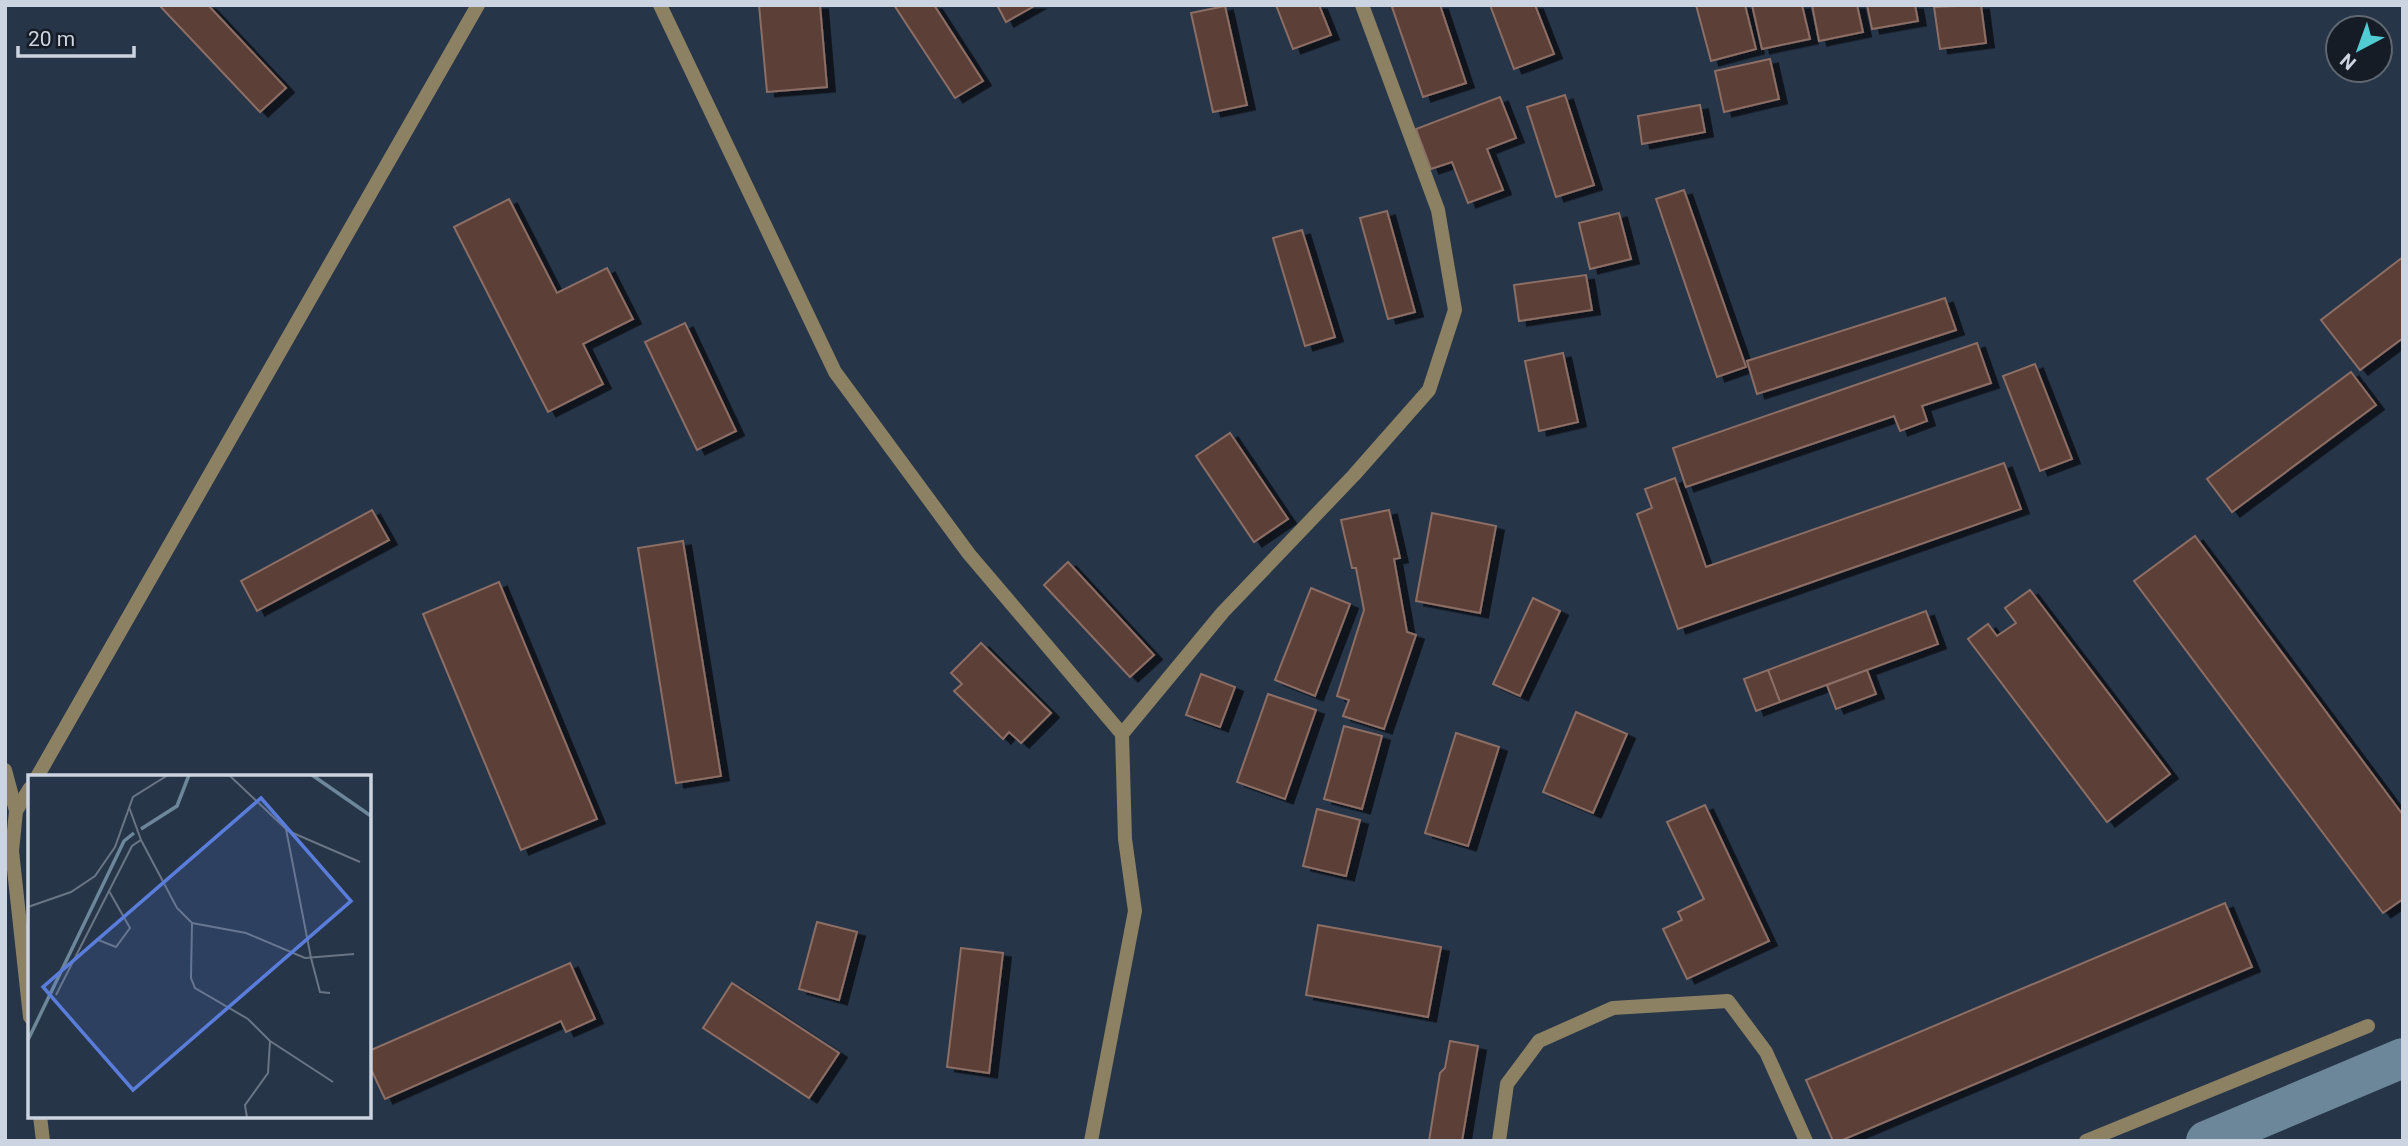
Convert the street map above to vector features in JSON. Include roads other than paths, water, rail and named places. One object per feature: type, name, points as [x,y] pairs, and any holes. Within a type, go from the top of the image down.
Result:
[{"type":"street","points":[[38,775],[478,5]]},
{"type":"street","points":[[660,5],[835,372],[969,554],[1122,734],[1125,839],[1135,911],[1091,1141]]},
{"type":"street","points":[[1122,734],[1223,612],[1354,475],[1429,390],[1455,310],[1438,210],[1362,5]]},
{"type":"street","points":[[5,769],[16,811],[12,851],[28,999]]},
{"type":"street","points":[[16,811],[28,791]]},
{"type":"street","points":[[1499,1141],[1507,1084],[1539,1041],[1613,1008],[1728,1001],[1766,1052],[1806,1141]]},
{"type":"street","points":[[2086,1141],[2368,1026]]},
{"type":"street","points":[[40,1118],[43,1141]]},
{"type":"waterway","points":[[2206,1141],[2403,1058]]}]
